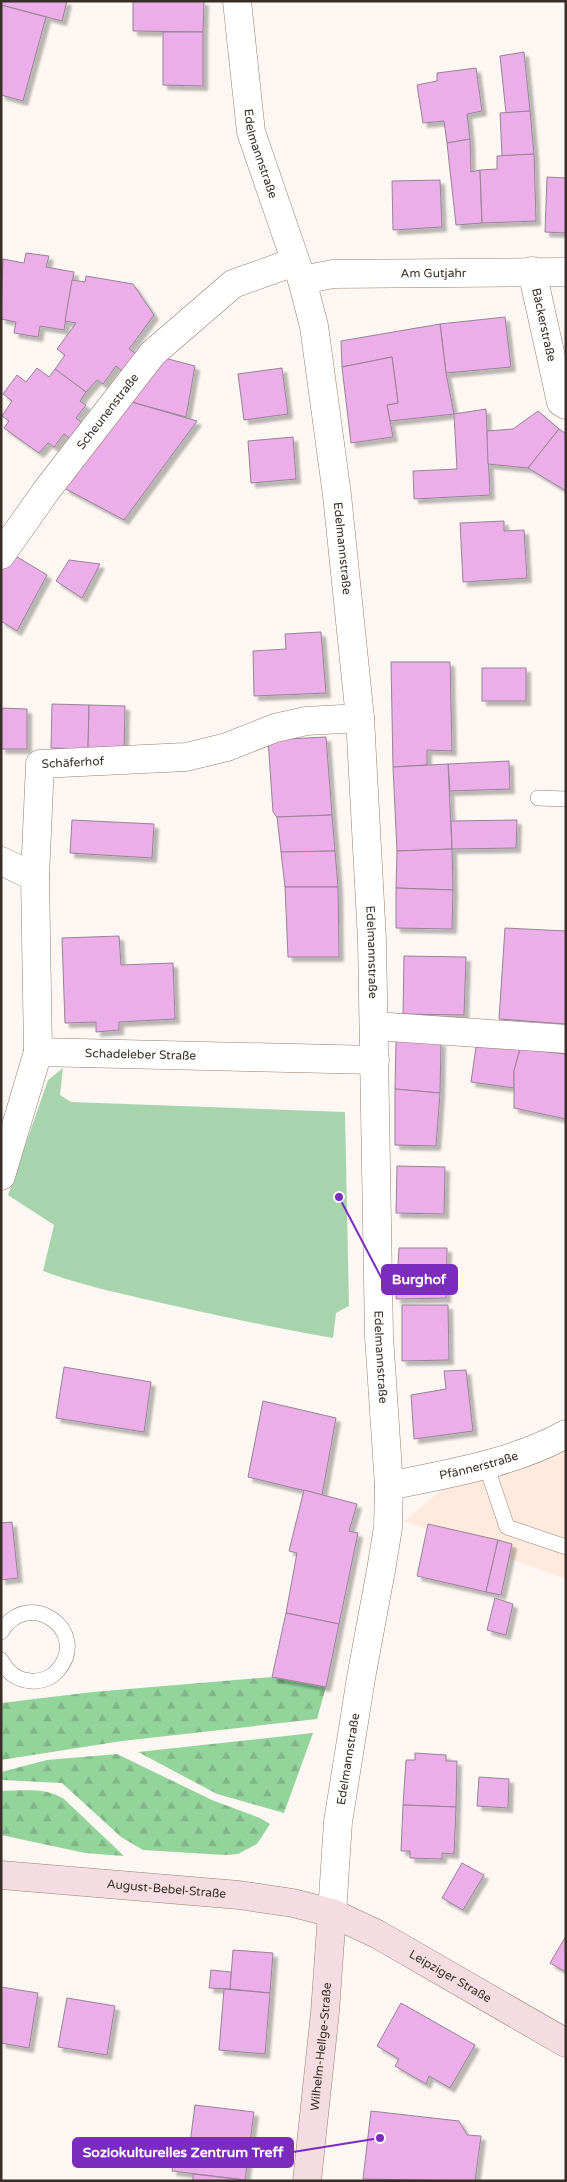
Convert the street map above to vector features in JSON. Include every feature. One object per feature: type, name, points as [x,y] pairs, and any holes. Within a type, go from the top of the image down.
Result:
[{"type":"main road","name":"August-Bebel-Straße","points":[[1,1875],[239,1895],[293,1903],[332,1913]]},
{"type":"main road","name":"Leipziger Straße","points":[[332,1913],[377,1934],[566,2043]]},
{"type":"main road","name":"Wilhelm-Hellge-Straße","points":[[307,2181],[323,2026],[332,1913]]},
{"type":"street","name":"Edelmannstraße","points":[[237,1],[251,132],[298,271],[314,326],[350,616],[360,718],[372,940],[379,1336],[389,1486],[385,1544],[338,1822],[332,1913]]},
{"type":"street","name":"Am Gutjahr","points":[[298,271],[333,274],[566,272]]},
{"type":"street","name":"Scheunenstraße","points":[[1,555],[46,491],[153,353],[226,277],[298,271]]},
{"type":"street","name":"Bäckerstraße","points":[[532,271],[561,402],[566,405]]},
{"type":"street","name":"Schäferhof","points":[[38,1052],[35,877],[40,764],[186,757],[227,747],[275,728],[306,721],[360,718]]},
{"type":"street","points":[[1,861],[35,877]]},
{"type":"street","points":[[374,1026],[566,1039]]},
{"type":"street","points":[[1,1176],[38,1052]]},
{"type":"street","name":"Schadeleber Straße","points":[[38,1052],[375,1060]]},
{"type":"street","name":"Pfännerstraße","points":[[389,1486],[486,1465],[542,1447],[566,1434]]},
{"type":"lane","points":[[538,798],[566,799]]},
{"type":"lane","points":[[486,1465],[508,1527],[566,1547]]},
{"type":"lane","points":[[1,1632],[14,1617],[38,1612],[49,1616],[58,1623],[65,1634],[68,1646],[63,1664],[45,1680],[33,1682],[13,1676],[2,1665]]},
{"type":"shaded area","points":[[566,1443],[566,1579],[404,1521],[454,1480]]},
{"type":"green space","points":[[63,1068],[60,1095],[71,1102],[345,1112],[349,1306],[336,1313],[333,1338],[157,1302],[85,1285],[43,1271],[54,1225],[8,1195],[48,1080]]},
{"type":"green space","points":[[272,1677],[326,1687],[317,1719],[122,1741],[1,1760],[1,1703],[93,1692]]},
{"type":"green space","points":[[313,1733],[284,1813],[217,1794],[138,1752]]},
{"type":"green space","points":[[117,1754],[212,1800],[260,1818],[270,1824],[257,1844],[238,1854],[225,1855],[143,1850],[121,1837],[62,1783],[1,1780],[1,1772],[47,1760]]},
{"type":"green space","points":[[1,1791],[42,1791],[57,1795],[64,1799],[124,1856],[85,1853],[1,1835]]},
{"type":"building","points":[[1,1],[67,1],[62,21],[1,5]]},
{"type":"building","points":[[133,1],[204,1],[203,32],[133,31]]},
{"type":"building","points":[[1,5],[46,17],[23,101],[1,95]]},
{"type":"building","points":[[163,32],[203,32],[203,86],[163,85]]},
{"type":"building","points":[[524,52],[530,111],[506,113],[500,56]]},
{"type":"building","points":[[476,68],[482,111],[467,114],[470,139],[447,143],[444,121],[423,123],[417,85],[437,81],[437,73]]},
{"type":"building","points":[[530,111],[534,154],[502,156],[500,113]]},
{"type":"building","points":[[470,139],[471,172],[480,170],[482,223],[456,225],[447,143]]},
{"type":"building","points":[[534,154],[536,221],[482,223],[480,170],[497,169],[497,156]]},
{"type":"building","points":[[547,177],[566,178],[566,233],[545,232]]},
{"type":"building","points":[[440,180],[442,227],[393,230],[392,181]]},
{"type":"building","points":[[26,253],[49,256],[46,267],[74,272],[64,330],[40,326],[38,337],[14,333],[16,322],[1,319],[3,259],[24,263]]},
{"type":"building","points":[[86,276],[133,284],[154,315],[129,349],[138,355],[125,373],[116,366],[103,384],[97,380],[86,392],[55,369],[65,355],[57,349],[76,323],[65,321],[72,280],[85,282]]},
{"type":"building","points":[[505,317],[511,367],[446,373],[440,324]]},
{"type":"building","points":[[440,324],[446,373],[454,414],[390,421],[387,405],[398,403],[392,357],[342,367],[341,341]]},
{"type":"building","points":[[157,356],[195,366],[186,417],[128,401]]},
{"type":"building","points":[[392,357],[398,403],[387,405],[393,437],[351,443],[342,367]]},
{"type":"building","points":[[37,368],[49,377],[55,369],[86,392],[80,401],[86,405],[76,418],[85,425],[73,441],[64,434],[54,447],[48,443],[39,453],[4,428],[9,421],[2,416],[12,401],[3,394],[17,375],[26,382]]},
{"type":"building","points":[[282,368],[288,414],[244,420],[238,374]]},
{"type":"building","points":[[128,401],[197,421],[124,520],[64,488]]},
{"type":"building","points":[[486,409],[490,495],[414,499],[413,471],[457,469],[454,414]]},
{"type":"building","points":[[538,411],[559,429],[528,468],[488,464],[487,431],[513,429]]},
{"type":"building","points":[[559,429],[566,434],[566,491],[528,468]]},
{"type":"building","points":[[293,437],[296,479],[251,483],[248,441]]},
{"type":"building","points":[[504,521],[504,531],[524,530],[527,578],[463,582],[460,523]]},
{"type":"building","points":[[9,552],[47,575],[17,631],[1,621],[1,565]]},
{"type":"building","points":[[69,560],[100,564],[82,598],[56,581]]},
{"type":"building","points":[[321,632],[326,693],[254,696],[253,651],[286,649],[285,634]]},
{"type":"building","points":[[391,662],[450,662],[452,751],[427,750],[427,765],[393,767]]},
{"type":"building","points":[[482,668],[526,668],[526,701],[482,701]]},
{"type":"building","points":[[52,704],[89,705],[88,749],[51,748]]},
{"type":"building","points":[[89,705],[125,706],[124,750],[88,749]]},
{"type":"building","points":[[1,708],[27,709],[27,749],[1,749]]},
{"type":"building","points":[[326,737],[332,815],[277,817],[273,812],[268,740]]},
{"type":"building","points":[[509,761],[510,789],[450,791],[448,764]]},
{"type":"building","points":[[448,764],[452,849],[397,851],[393,767]]},
{"type":"building","points":[[332,815],[335,851],[281,852],[277,817]]},
{"type":"building","points":[[72,820],[154,824],[152,858],[70,853]]},
{"type":"building","points":[[517,820],[516,848],[452,849],[451,821]]},
{"type":"building","points":[[452,849],[453,890],[396,888],[397,851]]},
{"type":"building","points":[[335,851],[338,887],[285,887],[281,852]]},
{"type":"building","points":[[285,887],[338,887],[339,957],[288,957]]},
{"type":"building","points":[[396,888],[453,890],[452,929],[396,928]]},
{"type":"building","points":[[505,928],[566,931],[566,1024],[499,1019]]},
{"type":"building","points":[[119,936],[121,965],[173,963],[175,1019],[119,1022],[119,1030],[96,1032],[96,1022],[65,1023],[62,938]]},
{"type":"building","points":[[404,956],[466,957],[464,1015],[403,1014]]},
{"type":"building","points":[[396,1041],[441,1042],[440,1093],[395,1089]]},
{"type":"building","points":[[476,1047],[520,1049],[514,1071],[514,1088],[471,1082]]},
{"type":"building","points":[[520,1049],[566,1054],[566,1119],[514,1108],[514,1071]]},
{"type":"building","points":[[395,1089],[440,1093],[436,1146],[395,1145]]},
{"type":"building","points":[[397,1166],[445,1167],[444,1214],[396,1213]]},
{"type":"building","points":[[399,1248],[447,1248],[446,1298],[396,1299]]},
{"type":"building","points":[[402,1305],[448,1305],[449,1360],[402,1361]]},
{"type":"building","points":[[64,1367],[151,1382],[144,1432],[56,1418]]},
{"type":"building","points":[[466,1370],[473,1431],[414,1439],[411,1395],[446,1389],[444,1371]]},
{"type":"building","points":[[263,1401],[336,1418],[322,1495],[248,1477]]},
{"type":"building","points":[[304,1490],[357,1504],[349,1531],[358,1533],[339,1624],[286,1613],[297,1553],[289,1551]]},
{"type":"building","points":[[12,1522],[18,1578],[1,1580],[1,1523]]},
{"type":"building","points":[[428,1524],[498,1540],[486,1592],[417,1576]]},
{"type":"building","points":[[498,1540],[512,1544],[501,1595],[486,1592]]},
{"type":"building","points":[[495,1598],[513,1604],[506,1635],[487,1630]]},
{"type":"building","points":[[286,1613],[339,1624],[326,1687],[272,1677]]},
{"type":"building","points":[[415,1753],[446,1755],[446,1761],[457,1761],[456,1807],[403,1805],[406,1760],[415,1760]]},
{"type":"building","points":[[479,1777],[509,1779],[508,1808],[477,1806]]},
{"type":"building","points":[[403,1805],[456,1807],[454,1854],[442,1853],[442,1859],[410,1858],[410,1851],[401,1851]]},
{"type":"building","points":[[462,1863],[484,1875],[463,1910],[442,1898]]},
{"type":"building","points":[[566,1936],[566,1972],[550,1963]]},
{"type":"building","points":[[233,1950],[273,1953],[270,1993],[230,1989]]},
{"type":"building","points":[[211,1970],[231,1972],[230,1989],[209,1988]]},
{"type":"building","points":[[1,1987],[38,1993],[29,2048],[1,2043]]},
{"type":"building","points":[[224,1989],[270,1993],[265,2054],[219,2050]]},
{"type":"building","points":[[67,1998],[115,2006],[107,2055],[58,2047]]},
{"type":"building","points":[[401,2003],[475,2045],[450,2088],[429,2076],[426,2084],[395,2066],[399,2059],[377,2046]]},
{"type":"building","points":[[195,2105],[254,2112],[245,2180],[172,2171],[176,2141],[190,2143]]},
{"type":"building","points":[[371,2111],[459,2121],[467,2135],[481,2136],[475,2181],[363,2179]]},
{"type":"building","points":[[193,2174],[245,2180],[245,2181],[193,2181]]},
{"type":"place","name":"Burghof","points":[[339,1197]]},
{"type":"place","name":"Soziokulturelles Zentrum Treff","points":[[380,2138]]}]
